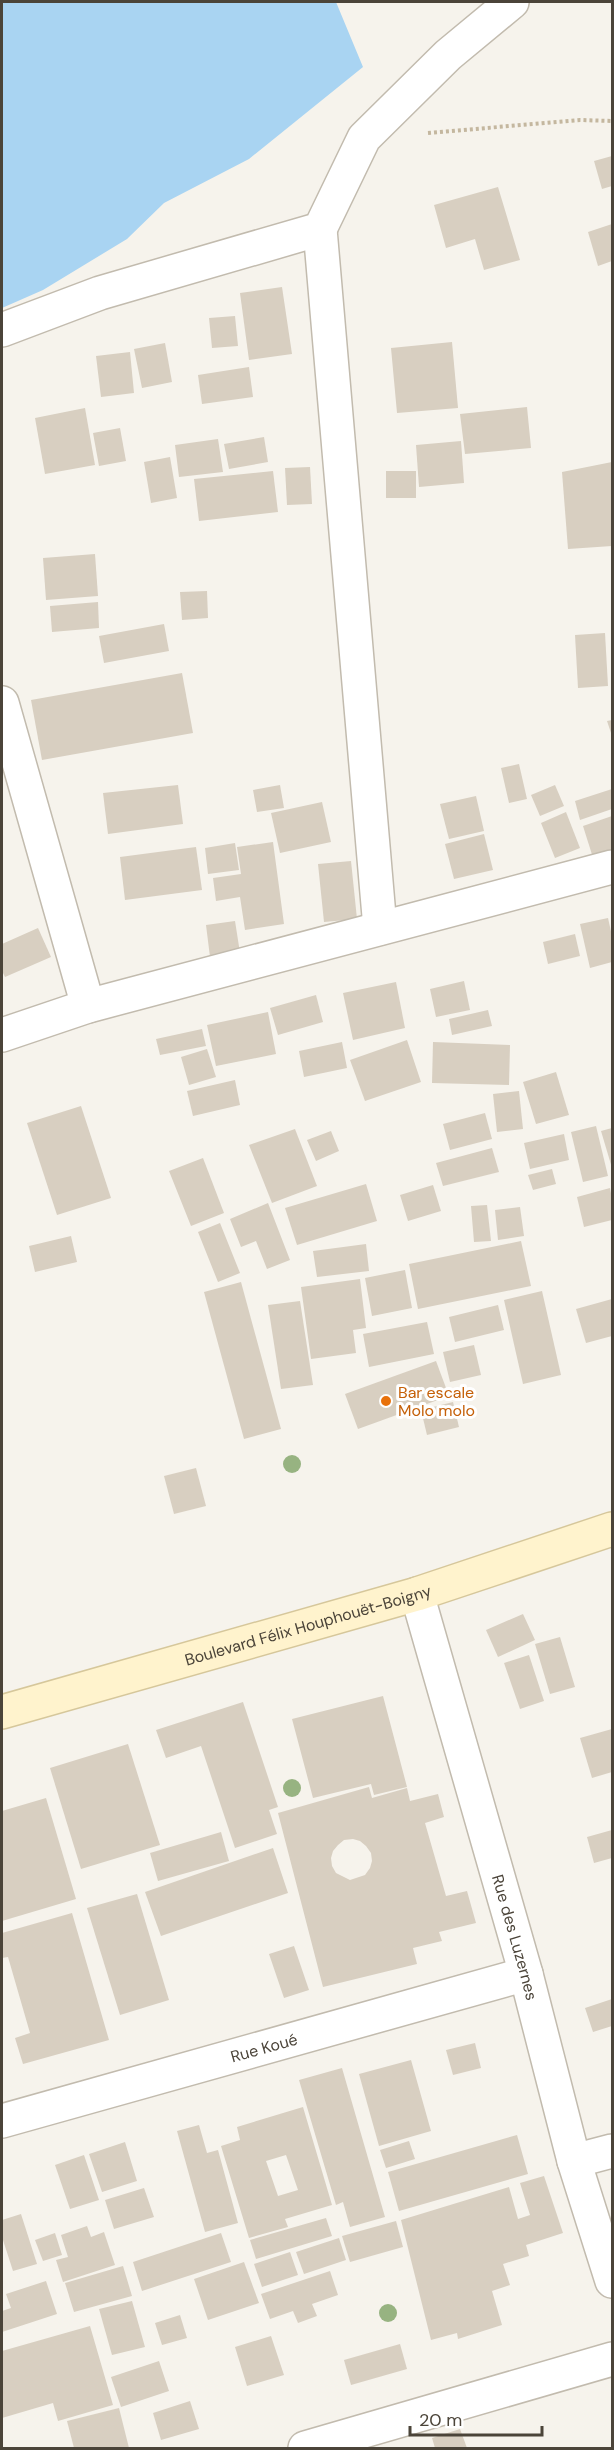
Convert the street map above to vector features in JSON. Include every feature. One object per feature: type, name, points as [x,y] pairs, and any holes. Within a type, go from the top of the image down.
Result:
[{"type":"street","points":[[380,928],[320,229],[364,138],[448,55],[512,2]]},
{"type":"street","points":[[2,330],[100,293],[320,229]]},
{"type":"street","points":[[2,704],[88,1006]]},
{"type":"street","points":[[2,1035],[88,1006],[612,867]]},
{"type":"street","name":"Boulevard Félix Houphouët-Boigny","points":[[2,1712],[417,1594],[612,1529]]},
{"type":"street","name":"Rue des Luzernes","points":[[417,1594],[526,1974],[574,2161],[612,2281]]},
{"type":"street","name":"Rue Koué","points":[[2,2121],[526,1974]]},
{"type":"street","points":[[574,2161],[612,2151]]},
{"type":"street","points":[[305,2448],[612,2359]]},
{"type":"path","points":[[426,133],[580,120],[612,121]]},
{"type":"water","points":[[2,2],[336,2],[363,67],[249,159],[164,203],[127,239],[43,290],[2,308]]},
{"type":"building","points":[[612,156],[612,186],[602,189],[594,161]]},
{"type":"building","points":[[498,187],[520,260],[484,270],[475,239],[446,248],[434,205]]},
{"type":"building","points":[[612,224],[612,261],[598,266],[588,232]]},
{"type":"building","points":[[282,287],[292,354],[249,360],[240,293]]},
{"type":"building","points":[[235,316],[238,346],[212,348],[209,318]]},
{"type":"building","points":[[452,342],[458,408],[397,413],[391,348]]},
{"type":"building","points":[[165,343],[172,382],[142,388],[134,349]]},
{"type":"building","points":[[130,352],[134,393],[101,397],[96,356]]},
{"type":"building","points":[[249,367],[253,397],[202,404],[198,375]]},
{"type":"building","points":[[527,407],[531,448],[465,454],[460,414]]},
{"type":"building","points":[[85,408],[95,465],[45,474],[35,418]]},
{"type":"building","points":[[120,428],[126,461],[99,466],[93,433]]},
{"type":"building","points":[[264,437],[268,462],[229,469],[224,444]]},
{"type":"building","points":[[218,439],[223,472],[179,477],[175,445]]},
{"type":"building","points":[[461,441],[464,483],[419,487],[416,445]]},
{"type":"building","points":[[170,457],[177,498],[151,503],[144,462]]},
{"type":"building","points":[[612,462],[612,546],[568,549],[562,472]]},
{"type":"building","points":[[310,467],[312,504],[287,505],[285,468]]},
{"type":"building","points":[[273,471],[278,512],[199,521],[194,479]]},
{"type":"building","points":[[386,471],[416,471],[416,498],[386,498]]},
{"type":"building","points":[[95,554],[98,596],[46,600],[43,558]]},
{"type":"building","points":[[207,591],[208,618],[182,620],[180,592]]},
{"type":"building","points":[[98,602],[99,628],[52,632],[50,606]]},
{"type":"building","points":[[164,624],[169,651],[104,663],[99,636]]},
{"type":"building","points":[[605,633],[608,686],[578,688],[575,635]]},
{"type":"building","points":[[182,673],[193,733],[42,760],[31,700]]},
{"type":"building","points":[[612,720],[612,736],[607,721]]},
{"type":"building","points":[[519,764],[527,799],[509,803],[501,768]]},
{"type":"building","points":[[178,785],[183,824],[108,834],[103,793]]},
{"type":"building","points":[[280,785],[284,808],[257,812],[253,790]]},
{"type":"building","points":[[555,785],[564,806],[540,816],[531,795]]},
{"type":"building","points":[[612,789],[612,809],[580,820],[575,801]]},
{"type":"building","points":[[476,796],[484,831],[449,839],[440,804]]},
{"type":"building","points":[[322,802],[331,842],[280,853],[271,813]]},
{"type":"building","points":[[566,812],[580,848],[555,858],[541,823]]},
{"type":"building","points":[[612,816],[612,855],[594,861],[583,826]]},
{"type":"building","points":[[484,834],[493,870],[454,879],[445,844]]},
{"type":"building","points":[[273,842],[284,924],[245,930],[240,897],[216,901],[213,878],[241,874],[237,847]]},
{"type":"building","points":[[235,843],[239,870],[208,874],[205,848]]},
{"type":"building","points":[[196,847],[202,890],[125,900],[120,857]]},
{"type":"building","points":[[351,861],[357,919],[324,922],[318,864]]},
{"type":"building","points":[[608,918],[612,936],[612,962],[590,968],[580,924]]},
{"type":"building","points":[[235,921],[240,953],[210,957],[206,925]]},
{"type":"building","points":[[38,928],[51,957],[5,977],[2,971],[2,944]]},
{"type":"building","points":[[575,934],[580,956],[548,964],[543,942]]},
{"type":"building","points":[[464,981],[470,1010],[436,1017],[430,989]]},
{"type":"building","points":[[396,982],[405,1028],[353,1040],[343,993]]},
{"type":"building","points":[[316,995],[323,1022],[278,1035],[270,1008]]},
{"type":"building","points":[[488,1010],[492,1026],[452,1035],[449,1019]]},
{"type":"building","points":[[268,1012],[276,1054],[216,1066],[207,1025]]},
{"type":"building","points":[[202,1029],[206,1046],[160,1055],[156,1039]]},
{"type":"building","points":[[407,1040],[421,1082],[365,1101],[350,1060]]},
{"type":"building","points":[[342,1042],[347,1068],[304,1077],[299,1051]]},
{"type":"building","points":[[433,1042],[510,1045],[509,1085],[432,1083]]},
{"type":"building","points":[[207,1049],[216,1077],[189,1085],[181,1057]]},
{"type":"building","points":[[556,1072],[569,1115],[536,1124],[523,1082]]},
{"type":"building","points":[[235,1080],[240,1105],[193,1116],[187,1091]]},
{"type":"building","points":[[519,1091],[523,1129],[497,1132],[493,1094]]},
{"type":"building","points":[[81,1106],[111,1198],[57,1215],[27,1123]]},
{"type":"building","points":[[485,1113],[492,1139],[450,1150],[443,1124]]},
{"type":"building","points":[[596,1126],[608,1176],[583,1182],[571,1132]]},
{"type":"building","points":[[612,1128],[612,1168],[601,1131]]},
{"type":"building","points":[[295,1129],[317,1186],[272,1203],[249,1145]]},
{"type":"building","points":[[331,1131],[339,1151],[316,1161],[307,1140]]},
{"type":"building","points":[[564,1134],[569,1160],[530,1169],[524,1143]]},
{"type":"building","points":[[492,1148],[499,1172],[443,1186],[436,1163]]},
{"type":"building","points":[[203,1158],[224,1213],[191,1226],[169,1171]]},
{"type":"building","points":[[552,1169],[556,1184],[533,1190],[528,1175]]},
{"type":"building","points":[[366,1184],[377,1221],[297,1245],[285,1208]]},
{"type":"building","points":[[433,1185],[441,1211],[408,1221],[400,1195]]},
{"type":"building","points":[[610,1188],[612,1220],[584,1227],[577,1197]]},
{"type":"building","points":[[268,1203],[290,1260],[267,1269],[256,1241],[241,1247],[230,1219]]},
{"type":"building","points":[[487,1205],[491,1241],[474,1242],[471,1206]]},
{"type":"building","points":[[520,1207],[524,1236],[498,1240],[495,1210]]},
{"type":"building","points":[[220,1223],[240,1273],[218,1282],[198,1232]]},
{"type":"building","points":[[71,1236],[77,1262],[35,1272],[29,1246]]},
{"type":"building","points":[[521,1241],[531,1286],[418,1309],[409,1264]]},
{"type":"building","points":[[366,1244],[369,1271],[317,1277],[313,1251]]},
{"type":"building","points":[[405,1270],[412,1308],[372,1316],[365,1278]]},
{"type":"building","points":[[360,1279],[366,1328],[353,1330],[356,1353],[311,1359],[301,1287]]},
{"type":"building","points":[[241,1282],[281,1429],[244,1439],[204,1292]]},
{"type":"building","points":[[542,1291],[561,1375],[523,1384],[504,1300]]},
{"type":"building","points":[[612,1299],[612,1336],[586,1343],[576,1309]]},
{"type":"building","points":[[300,1301],[313,1385],[281,1389],[268,1305]]},
{"type":"building","points":[[498,1305],[504,1330],[455,1342],[449,1317]]},
{"type":"building","points":[[427,1322],[434,1354],[369,1367],[363,1334]]},
{"type":"building","points":[[474,1345],[481,1375],[450,1382],[443,1352]]},
{"type":"building","points":[[436,1361],[449,1396],[358,1429],[345,1394]]},
{"type":"building","points":[[453,1402],[459,1427],[427,1435],[421,1410]]},
{"type":"building","points":[[196,1468],[206,1506],[174,1514],[164,1476]]},
{"type":"building","points":[[523,1614],[535,1640],[498,1657],[486,1630]]},
{"type":"building","points":[[560,1637],[575,1687],[550,1694],[535,1644]]},
{"type":"building","points":[[529,1655],[544,1701],[520,1709],[504,1663]]},
{"type":"building","points":[[383,1696],[407,1787],[374,1795],[371,1784],[313,1798],[292,1719]]},
{"type":"building","points":[[243,1702],[278,1807],[269,1810],[277,1834],[235,1848],[201,1746],[166,1758],[156,1730]]},
{"type":"building","points":[[612,1729],[612,1772],[592,1778],[580,1738]]},
{"type":"building","points":[[128,1744],[160,1845],[81,1869],[50,1768]]},
{"type":"building","points":[[369,1787],[372,1798],[407,1788],[410,1801],[438,1794],[444,1817],[425,1823],[446,1896],[467,1891],[476,1923],[439,1932],[442,1941],[413,1948],[417,1964],[323,1987],[278,1813]],"holes":[[[344,1840],[360,1841],[371,1853],[372,1861],[365,1875],[350,1880],[336,1873],[331,1858],[333,1851]]]},
{"type":"building","points":[[46,1798],[76,1899],[2,1921],[2,1811]]},
{"type":"building","points":[[612,1830],[612,1858],[594,1863],[587,1837]]},
{"type":"building","points":[[221,1832],[229,1861],[158,1881],[150,1853]]},
{"type":"building","points":[[273,1848],[288,1893],[161,1936],[145,1892]]},
{"type":"building","points":[[137,1894],[169,2000],[120,2015],[87,1908]]},
{"type":"building","points":[[72,1913],[109,2040],[23,2064],[15,2038],[30,2033],[8,1957],[2,1958],[2,1933]]},
{"type":"building","points":[[294,1946],[309,1990],[284,1998],[269,1954]]},
{"type":"building","points":[[612,1999],[612,2026],[593,2032],[585,2008]]},
{"type":"building","points":[[475,2043],[481,2068],[453,2075],[446,2050]]},
{"type":"building","points":[[411,2060],[431,2131],[379,2146],[359,2074]]},
{"type":"building","points":[[342,2068],[385,2217],[350,2227],[343,2202],[336,2205],[299,2080]]},
{"type":"building","points":[[303,2107],[332,2205],[285,2219],[288,2227],[249,2238],[221,2146],[240,2140],[237,2127]],"holes":[[[286,2155],[298,2190],[278,2196],[266,2161]]]},
{"type":"building","points":[[199,2125],[207,2153],[218,2150],[238,2223],[205,2232],[177,2131]]},
{"type":"building","points":[[517,2135],[528,2174],[399,2211],[388,2172]]},
{"type":"building","points":[[409,2141],[415,2159],[386,2168],[380,2150]]},
{"type":"building","points":[[125,2142],[137,2181],[102,2192],[89,2154]]},
{"type":"building","points":[[84,2155],[99,2200],[70,2209],[55,2165]]},
{"type":"building","points":[[544,2176],[563,2233],[526,2245],[529,2256],[503,2264],[510,2285],[492,2291],[502,2325],[458,2339],[457,2333],[431,2340],[401,2220],[509,2187],[518,2219],[530,2215],[520,2183]]},
{"type":"building","points":[[144,2188],[154,2217],[114,2229],[105,2200]]},
{"type":"building","points":[[21,2214],[37,2264],[13,2271],[2,2237],[2,2220]]},
{"type":"building","points":[[326,2218],[332,2236],[256,2259],[250,2240]]},
{"type":"building","points":[[396,2221],[403,2247],[350,2262],[342,2236]]},
{"type":"building","points":[[87,2226],[91,2237],[104,2232],[115,2265],[63,2282],[56,2260],[68,2257],[61,2235]]},
{"type":"building","points":[[55,2233],[62,2255],[43,2261],[35,2240]]},
{"type":"building","points":[[221,2233],[231,2262],[142,2291],[133,2262]]},
{"type":"building","points":[[339,2238],[346,2260],[304,2274],[296,2252]]},
{"type":"building","points":[[290,2252],[298,2275],[262,2287],[254,2264]]},
{"type":"building","points":[[244,2262],[259,2303],[208,2320],[194,2279]]},
{"type":"building","points":[[123,2266],[132,2296],[74,2312],[65,2283]]},
{"type":"building","points":[[330,2271],[338,2295],[312,2304],[317,2316],[298,2323],[293,2311],[270,2319],[261,2294]]},
{"type":"building","points":[[46,2281],[57,2314],[2,2332],[2,2311],[11,2308],[6,2294]]},
{"type":"building","points":[[132,2301],[145,2347],[112,2355],[99,2309]]},
{"type":"building","points":[[180,2315],[187,2338],[162,2345],[155,2323]]},
{"type":"building","points":[[90,2326],[113,2405],[58,2421],[53,2403],[2,2418],[2,2351]]},
{"type":"building","points":[[271,2336],[284,2375],[247,2386],[235,2347]]},
{"type":"building","points":[[400,2344],[407,2369],[351,2385],[344,2360]]},
{"type":"building","points":[[159,2361],[169,2391],[121,2407],[111,2377]]},
{"type":"building","points":[[190,2401],[199,2429],[161,2440],[153,2413]]},
{"type":"building","points":[[119,2408],[129,2448],[74,2448],[67,2421]]},
{"type":"building","points":[[460,2429],[467,2448],[435,2448],[432,2438]]},
{"type":"place","name":"Bar escale Molo molo","points":[[386,1401]]}]
